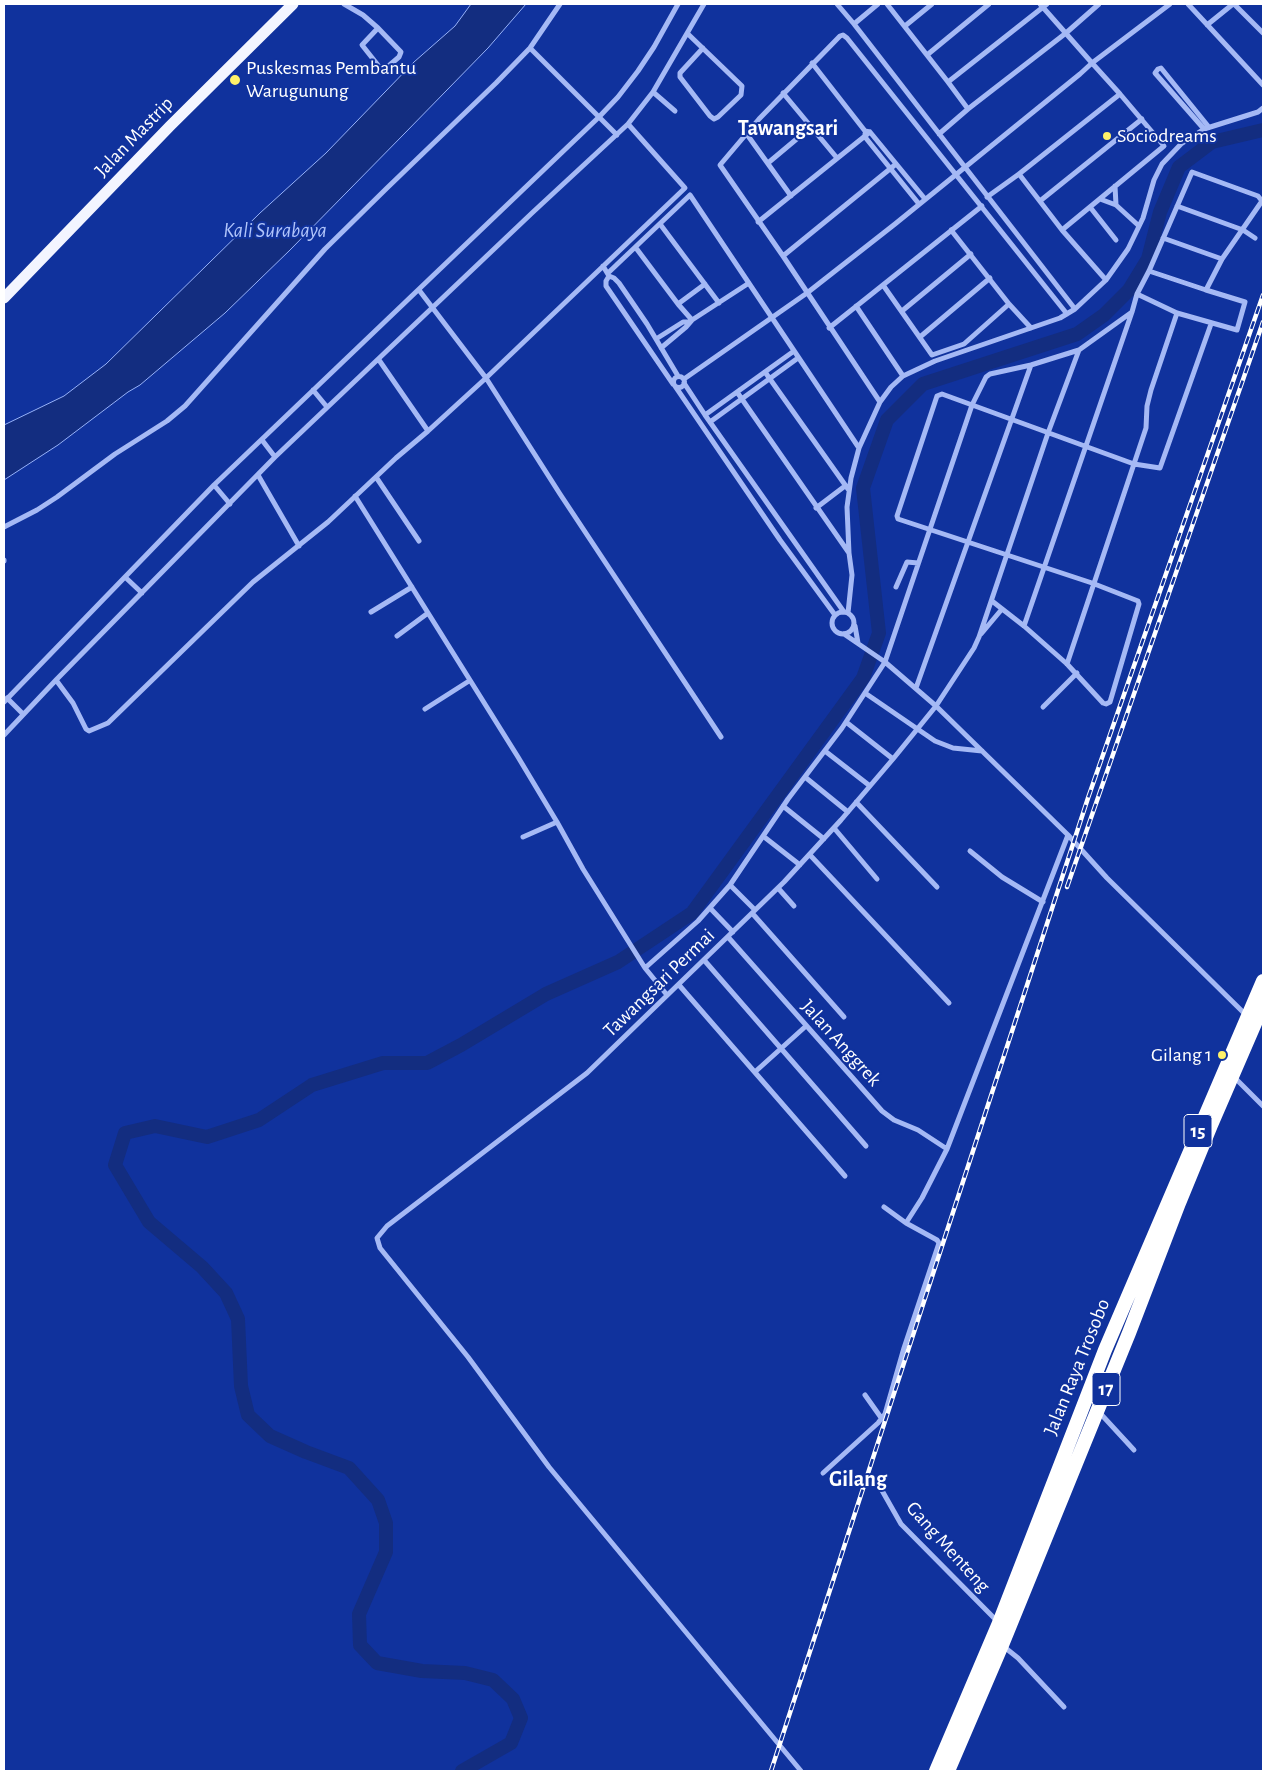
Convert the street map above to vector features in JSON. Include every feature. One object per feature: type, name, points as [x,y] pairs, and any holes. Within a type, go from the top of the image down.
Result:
[{"type":"highway","name":"Jalan Raya Trosobo","points":[[936,1771],[999,1623],[1100,1362],[1263,981]]},
{"type":"highway","name":"Jalan Raya Trosobo","points":[[948,1771],[1002,1645],[1116,1366],[1179,1203],[1263,1005]]},
{"type":"highway","points":[[1100,1362],[1116,1366]]},
{"type":"highway","points":[[1093,1380],[1103,1380],[1108,1384]]},
{"type":"main road","name":"Jalan Mastrip","points":[[4,298],[170,126],[293,4]]},
{"type":"street","points":[[344,4],[378,28],[401,52],[399,57],[385,69],[382,68],[362,44],[378,28]]},
{"type":"street","points":[[4,527],[57,497],[115,454],[168,421],[185,406],[325,249],[530,48],[560,4]]},
{"type":"street","points":[[21,713],[6,700],[262,440],[601,118],[638,71],[678,4]]},
{"type":"street","points":[[4,735],[21,713],[56,680],[140,592],[326,405],[378,360],[615,133],[628,124],[653,92],[704,4]]},
{"type":"street","points":[[837,4],[1075,309]]},
{"type":"street","points":[[854,24],[878,4]]},
{"type":"street","points":[[887,4],[968,109]]},
{"type":"street","points":[[905,26],[932,4]]},
{"type":"street","points":[[927,55],[990,4]]},
{"type":"street","points":[[939,134],[968,109],[1066,33],[1098,4]]},
{"type":"street","points":[[674,385],[681,387],[682,380],[807,293],[1092,63],[1170,4]]},
{"type":"street","points":[[1188,4],[1263,85]]},
{"type":"street","points":[[1207,25],[1233,4],[1263,33]]},
{"type":"street","points":[[948,82],[1044,5],[1164,146],[1062,230]]},
{"type":"street","points":[[688,34],[703,48],[742,86],[740,94],[714,119],[680,76],[680,73],[703,48]]},
{"type":"street","points":[[880,402],[720,165],[746,133],[838,37],[845,36],[1067,314]]},
{"type":"street","points":[[530,48],[615,133]]},
{"type":"street","points":[[812,63],[919,204]]},
{"type":"street","points":[[1158,68],[1160,68],[1206,128],[1155,73],[1158,68]]},
{"type":"street","points":[[653,92],[675,112]]},
{"type":"street","points":[[783,93],[838,158]]},
{"type":"street","points":[[988,197],[1120,94]]},
{"type":"street","points":[[846,612],[852,575],[849,553],[847,487],[859,448],[880,402],[891,387],[903,376],[944,358],[1031,328],[1075,309],[1106,280],[1128,249],[1143,218],[1154,180],[1162,164],[1181,144],[1206,128],[1258,112],[1263,108]]},
{"type":"street","points":[[1040,202],[1142,119]]},
{"type":"street","points":[[56,680],[73,703],[86,730],[89,731],[108,723],[253,582],[328,522],[428,431],[685,188],[628,124]]},
{"type":"street","points":[[768,163],[811,127]]},
{"type":"street","points":[[746,133],[791,196]]},
{"type":"street","points":[[758,222],[867,133]]},
{"type":"street","points":[[867,133],[925,199]]},
{"type":"street","points":[[783,256],[896,164]]},
{"type":"street","points":[[1024,626],[1045,569],[1137,294],[1194,171],[1258,196],[1262,203],[1222,259],[1206,290]]},
{"type":"street","points":[[1019,174],[1062,230],[1106,280]]},
{"type":"street","points":[[1115,186],[1116,205]]},
{"type":"street","points":[[835,615],[780,540],[636,331],[606,286],[608,275],[690,195],[859,448]]},
{"type":"street","points":[[1100,199],[1116,205],[1139,226]]},
{"type":"street","points":[[829,328],[982,206]]},
{"type":"street","points":[[1177,206],[1242,230],[1255,238]]},
{"type":"street","points":[[1090,207],[1116,240]]},
{"type":"street","points":[[660,224],[719,303]]},
{"type":"street","points":[[951,230],[1031,328]]},
{"type":"street","points":[[1163,238],[1222,259]]},
{"type":"street","points":[[636,248],[690,321]]},
{"type":"street","points":[[902,311],[971,254]]},
{"type":"street","points":[[604,266],[608,275],[619,283],[705,415],[788,534],[854,620],[860,645]]},
{"type":"street","points":[[1137,294],[1177,314],[1237,330],[1245,303],[1149,271]]},
{"type":"street","points":[[920,337],[990,278]]},
{"type":"street","points":[[661,348],[686,327],[690,321],[749,283]]},
{"type":"street","points":[[678,304],[705,284]]},
{"type":"street","points":[[883,285],[932,355],[967,342],[1010,304]]},
{"type":"street","points":[[420,291],[486,378],[560,494],[721,737]]},
{"type":"street","points":[[856,306],[903,376]]},
{"type":"street","points":[[644,965],[698,921],[730,885],[783,806],[846,722],[884,662],[972,405],[988,375],[1031,365],[1079,350],[1132,312]]},
{"type":"street","points":[[1067,664],[1092,583],[1146,428],[1147,406],[1151,390],[1177,314]]},
{"type":"street","points":[[656,339],[682,322],[690,321]]},
{"type":"street","points":[[636,331],[647,324]]},
{"type":"street","points":[[992,601],[1067,664],[1104,703],[1110,702],[1139,604],[1138,601],[1092,583],[899,520],[898,516],[935,399],[942,394],[1134,464],[1160,468],[1162,467],[1211,324]]},
{"type":"street","points":[[979,637],[1048,433],[1079,350]]},
{"type":"street","points":[[705,415],[794,351]]},
{"type":"street","points":[[710,422],[798,358]]},
{"type":"street","points":[[378,360],[428,431]]},
{"type":"street","points":[[916,688],[1031,365]]},
{"type":"street","points":[[765,372],[847,487]]},
{"type":"street","points":[[674,385],[675,378],[682,380]]},
{"type":"street","points":[[314,391],[326,405]]},
{"type":"street","points":[[737,392],[849,553]]},
{"type":"street","points":[[262,440],[274,456]]},
{"type":"street","points":[[729,466],[737,460]]},
{"type":"street","points":[[258,475],[299,546]]},
{"type":"street","points":[[376,477],[418,541]]},
{"type":"street","points":[[215,486],[229,502]]},
{"type":"street","points":[[816,508],[847,487]]},
{"type":"street","points":[[355,496],[557,822],[583,869],[628,941],[667,995]]},
{"type":"street","points":[[780,540],[788,534]]},
{"type":"street","points":[[896,587],[908,561],[918,563]]},
{"type":"street","points":[[126,578],[140,592]]},
{"type":"street","points":[[371,612],[412,587]]},
{"type":"street","points":[[979,637],[1002,609]]},
{"type":"street","points":[[846,612],[835,615],[832,621],[833,628],[879,658],[936,706],[1068,835],[1107,878],[1247,1016]]},
{"type":"street","points":[[396,636],[428,613]]},
{"type":"street","points":[[844,634],[849,632],[854,624]]},
{"type":"street","name":"Tawangsari Permai","points":[[801,1771],[549,1467],[468,1357],[380,1248],[377,1238],[386,1226],[587,1074],[754,912],[810,855],[917,730],[962,668],[979,637]]},
{"type":"street","points":[[1043,707],[1076,673]]},
{"type":"street","points":[[425,709],[469,681]]},
{"type":"street","points":[[865,693],[935,741],[947,746],[982,751]]},
{"type":"street","points":[[846,722],[893,759]]},
{"type":"street","points":[[825,751],[870,786]]},
{"type":"street","points":[[805,777],[848,812]]},
{"type":"street","points":[[856,802],[937,887]]},
{"type":"street","points":[[783,806],[824,839]]},
{"type":"street","points":[[523,837],[557,822]]},
{"type":"street","points":[[834,828],[877,879]]},
{"type":"street","points":[[906,1223],[922,1198],[947,1148],[1068,835]]},
{"type":"street","points":[[763,836],[800,865]]},
{"type":"street","points":[[970,851],[1002,877],[1043,902]]},
{"type":"street","points":[[810,855],[949,1003]]},
{"type":"street","points":[[730,885],[844,1017]]},
{"type":"street","points":[[778,888],[794,906]]},
{"type":"street","points":[[710,908],[733,932]]},
{"type":"street","name":"Jalan Anggrek","points":[[728,937],[882,1111],[894,1120],[918,1130],[947,1148]]},
{"type":"street","points":[[704,960],[866,1146]]},
{"type":"street","points":[[679,985],[756,1071],[845,1176]]},
{"type":"street","points":[[756,1071],[806,1026]]},
{"type":"street","points":[[1233,1075],[1263,1106]]},
{"type":"street","points":[[823,1473],[882,1419],[885,1414],[904,1348],[939,1244],[937,1240],[906,1223],[884,1206]]},
{"type":"street","points":[[865,1394],[882,1419]]},
{"type":"street","points":[[1097,1411],[1134,1450]]},
{"type":"street","name":"Gang Menteng","points":[[880,1487],[901,1524],[999,1623]]},
{"type":"street","points":[[1002,1645],[1018,1658],[1064,1707]]},
{"type":"water","name":"Kali Surabaya","points":[[471,4],[526,4],[488,48],[290,250],[225,313],[140,385],[58,445],[4,480],[4,425],[64,396],[106,364],[260,213],[326,153],[414,62],[455,26]]},
{"type":"waterway","points":[[462,1771],[511,1743],[521,1718],[513,1699],[493,1680],[465,1673],[422,1671],[377,1663],[360,1645],[359,1614],[386,1552],[386,1523],[378,1500],[349,1468],[270,1436],[248,1415],[241,1386],[238,1319],[226,1293],[202,1267],[149,1222],[115,1165],[125,1133],[155,1126],[207,1137],[259,1120],[312,1085],[383,1063],[427,1063],[546,994],[618,962],[692,913],[863,678],[879,633],[863,488],[887,420],[923,384],[1077,334],[1104,315],[1129,290],[1148,259],[1160,212],[1179,167],[1212,142],[1263,130]]},
{"type":"railway","points":[[771,1771],[1088,798],[1263,295]]},
{"type":"railway","points":[[1067,887],[1263,322]]},
{"type":"place","name":"Puskesmas Pembantu Warugunung","points":[[235,80]]},
{"type":"place","name":"Sociodreams","points":[[1107,136]]},
{"type":"place","name":"Gilang 1","points":[[1222,1055]]},
{"type":"district","name":"Tawangsari","points":[[788,128]]},
{"type":"district","name":"Gilang","points":[[858,1479]]}]
